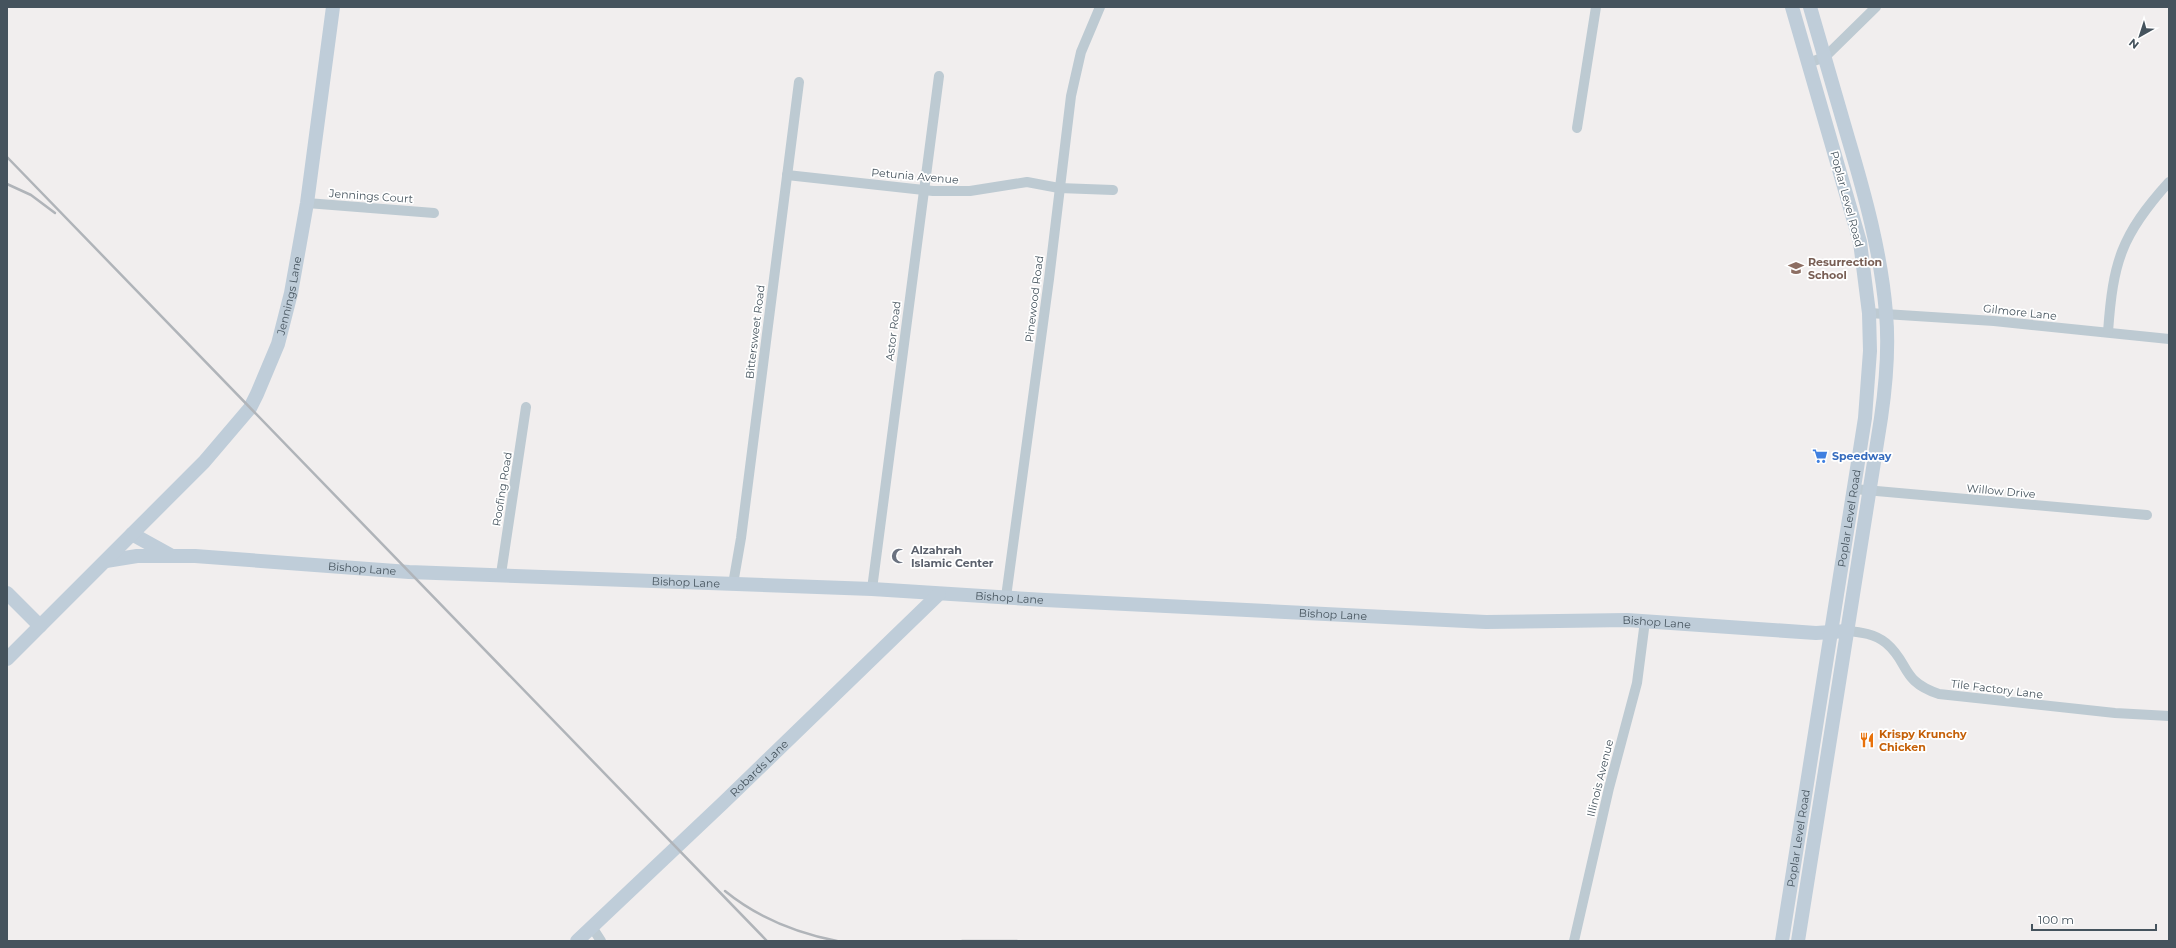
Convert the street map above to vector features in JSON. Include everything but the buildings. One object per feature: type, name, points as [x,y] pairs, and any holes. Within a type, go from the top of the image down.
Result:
[{"type":"street","name":"Jennings Lane","points":[[132,534],[218,447],[250,408],[278,344],[288,312],[306,203],[333,7]]},
{"type":"street","name":"Pinewood Road","points":[[1006,598],[1049,279],[1059,188],[1076,71],[1100,7]]},
{"type":"street","points":[[1577,128],[1596,7]]},
{"type":"street","name":"Poplar Level Road","points":[[1782,941],[1869,386],[1869,313],[1860,242],[1792,7]]},
{"type":"street","name":"Poplar Level Road","points":[[1798,941],[1884,395],[1886,313],[1877,250],[1868,207],[1810,7]]},
{"type":"street","points":[[1808,63],[1825,57],[1876,7]]},
{"type":"street","name":"Astor Road","points":[[872,589],[938,76]]},
{"type":"street","name":"Bittersweet Road","points":[[733,584],[799,82]]},
{"type":"street","name":"Petunia Avenue","points":[[787,175],[924,190],[970,192],[1027,182],[1059,188],[1113,190]]},
{"type":"street","points":[[2108,332],[2114,279],[2126,240],[2136,222],[2169,182]]},
{"type":"street","name":"Jennings Court","points":[[306,203],[434,213]]},
{"type":"street","name":"Gilmore Lane","points":[[1869,313],[1886,313],[2108,332],[2169,339]]},
{"type":"street","name":"Roofing Road","points":[[501,574],[526,407]]},
{"type":"street","name":"Willow Drive","points":[[1854,489],[2147,515]]},
{"type":"street","points":[[7,659],[132,534]]},
{"type":"street","name":"Bishop Lane","points":[[132,534],[172,556]]},
{"type":"street","name":"Bishop Lane","points":[[106,561],[137,556],[172,556],[409,572],[501,574],[872,589],[1006,598],[1486,622],[1645,621],[1816,633],[1848,631]]},
{"type":"street","points":[[7,593],[40,626]]},
{"type":"street","name":"Robards Lane","points":[[577,941],[940,594]]},
{"type":"street","name":"Illinois Avenue","points":[[1574,941],[1609,788],[1637,683],[1645,621]]},
{"type":"street","name":"Tile Factory Lane","points":[[1848,631],[1862,632],[1880,639],[1891,648],[1913,680],[1924,688],[1939,694],[2115,713],[2169,716]]},
{"type":"street","points":[[592,927],[601,941]]},
{"type":"railway","points":[[7,157],[767,941]]},
{"type":"railway","points":[[7,184],[31,195],[55,213]]},
{"type":"railway","points":[[725,891],[764,917],[807,934],[837,941]]},
{"type":"railway","points":[[962,941],[1017,941]]},
{"type":"place","name":"Resurrection School","points":[[1796,268]]},
{"type":"place","name":"Speedway","points":[[1820,456]]},
{"type":"place","name":"Alzahrah Islamic Center","points":[[899,556]]},
{"type":"place","name":"Krispy Krunchy Chicken","points":[[1867,740]]}]
